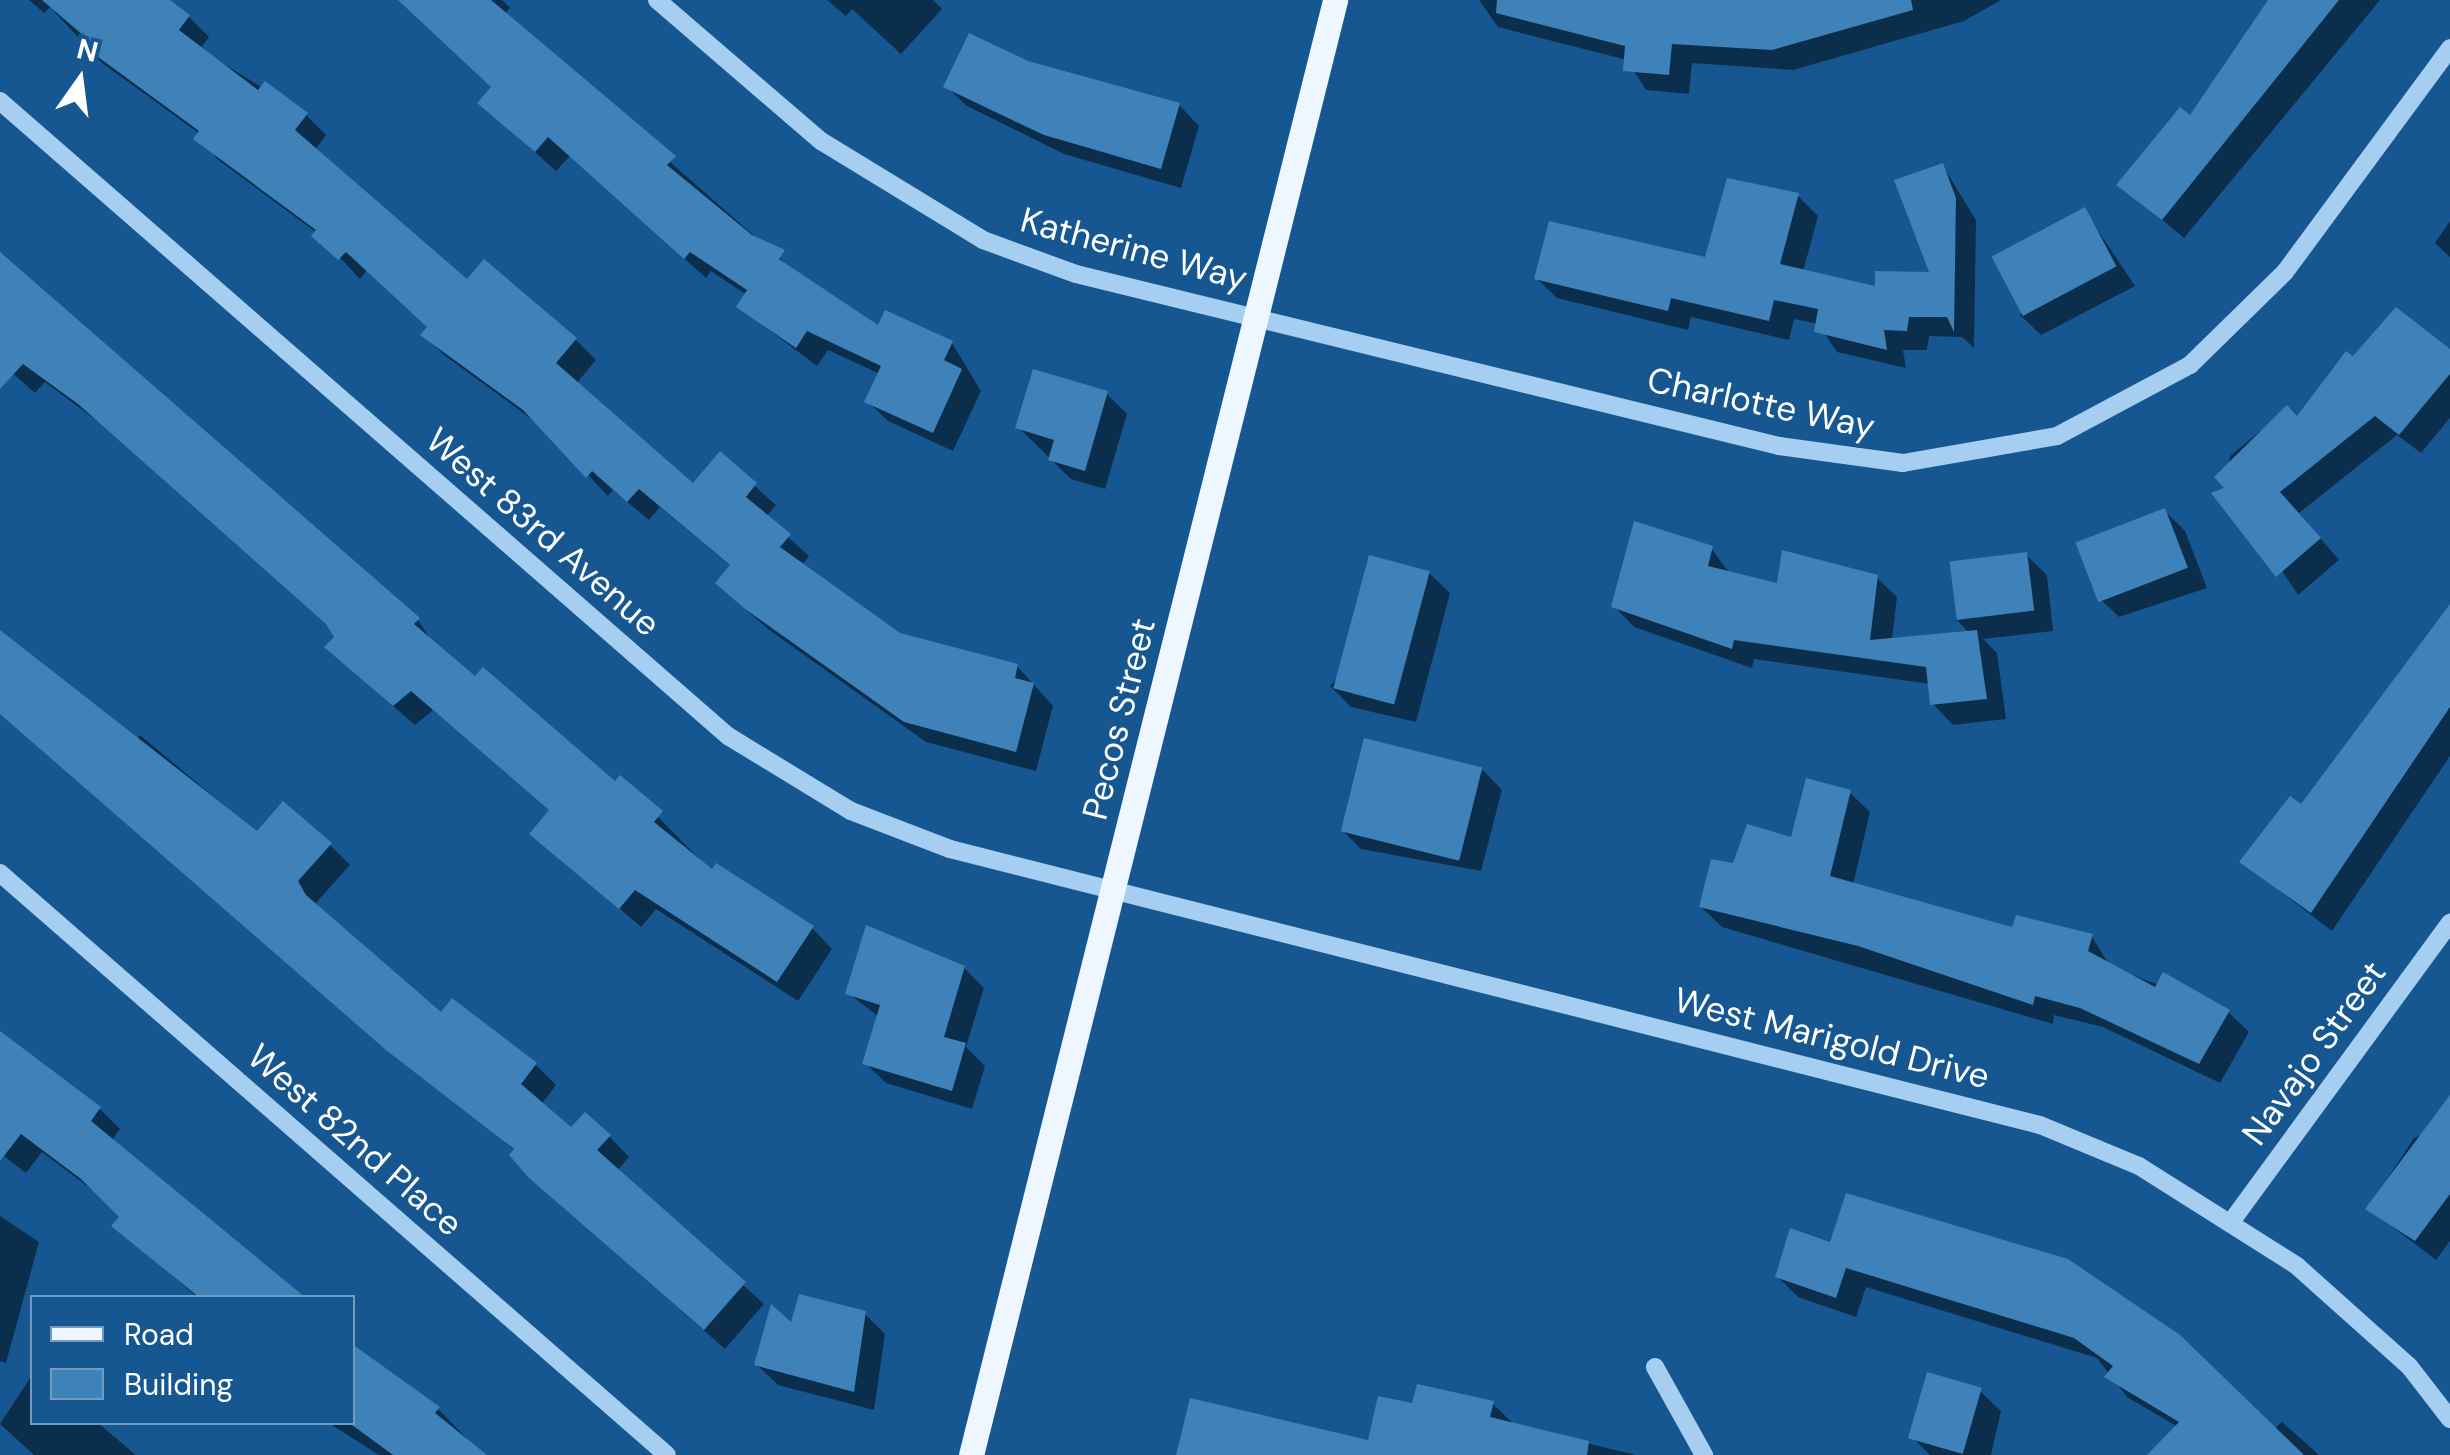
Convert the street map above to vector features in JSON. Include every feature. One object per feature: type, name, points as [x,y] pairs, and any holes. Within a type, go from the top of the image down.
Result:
[{"type":"main road","name":"Pecos Street","points":[[970,1455],[1335,0]]},
{"type":"street","name":"Katherine Way","points":[[657,0],[821,141],[982,240],[1076,274],[1256,316]]},
{"type":"street","name":"Charlotte Way","points":[[1256,316],[1836,457],[1903,464],[1984,456],[2098,420],[2224,336],[2285,272],[2450,48]]},
{"type":"street","name":"West 83rd Avenue","points":[[0,101],[728,736],[914,838],[1113,887]]},
{"type":"street","name":"West 82nd Place","points":[[0,873],[667,1455]]},
{"type":"street","name":"West Marigold Drive","points":[[1113,887],[2040,1125],[2140,1166],[2230,1222],[2339,1301],[2450,1418]]},
{"type":"street","name":"Navajo Street","points":[[2230,1222],[2450,923]]},
{"type":"street","points":[[1656,1367],[1704,1455]]},
{"type":"building","points":[[42,0],[170,0],[190,15],[179,30],[258,90],[265,81],[308,113],[295,130],[467,279],[484,259],[577,338],[556,363],[693,483],[720,451],[757,483],[746,497],[791,534],[780,547],[900,633],[1018,664],[1015,678],[1034,683],[1016,752],[904,722],[745,609],[715,583],[730,565],[639,489],[627,502],[592,471],[586,478],[523,410],[420,335],[427,327],[346,252],[338,260],[311,236],[316,230],[193,139],[199,131],[79,43],[84,36]]},
{"type":"building","points":[[398,0],[491,0],[676,156],[667,165],[752,235],[785,250],[779,259],[878,325],[885,310],[953,341],[944,360],[962,369],[933,433],[864,402],[881,366],[807,331],[796,348],[736,307],[747,290],[690,252],[684,259],[548,137],[535,152],[477,103],[491,87]]},
{"type":"building","points":[[1497,0],[1911,0],[1913,10],[1772,50],[1672,44],[1669,75],[1623,71],[1625,46],[1496,13]]},
{"type":"building","points":[[2268,0],[2339,0],[2162,220],[2116,185],[2180,107],[2190,115]]},
{"type":"building","points":[[969,33],[1028,61],[1180,103],[1161,169],[1044,135],[943,87]]},
{"type":"building","points":[[1943,163],[1956,198],[1954,332],[1947,317],[1909,317],[1907,331],[1884,330],[1887,350],[1814,332],[1818,309],[1774,300],[1769,321],[1671,298],[1668,311],[1534,279],[1549,221],[1705,257],[1727,178],[1799,193],[1780,264],[1875,286],[1875,271],[1929,272],[1894,180]]},
{"type":"building","points":[[2085,207],[2116,266],[2023,316],[1991,257]]},
{"type":"building","points":[[0,252],[420,618],[414,624],[475,676],[483,667],[615,781],[620,775],[663,811],[654,822],[712,869],[716,863],[814,926],[777,982],[635,890],[619,909],[529,834],[549,810],[411,691],[393,706],[324,647],[334,637],[326,624],[78,404],[23,364],[0,389]]},
{"type":"building","points":[[2396,307],[2450,349],[2450,374],[2399,435],[2375,416],[2280,492],[2321,538],[2276,577],[2211,493],[2224,488],[2214,477],[2287,405],[2297,416],[2346,351],[2353,356]]},
{"type":"building","points":[[1033,369],[1108,391],[1085,471],[1048,460],[1054,440],[1015,428]]},
{"type":"building","points":[[2165,508],[2188,568],[2098,602],[2075,542]]},
{"type":"building","points":[[1634,521],[1713,546],[1708,566],[1777,583],[1782,550],[1878,575],[1870,640],[1977,630],[1987,699],[1930,705],[1926,667],[1734,640],[1732,649],[1611,607]]},
{"type":"building","points":[[2027,552],[2034,611],[1957,620],[1950,562]]},
{"type":"building","points":[[1369,555],[1430,571],[1394,705],[1333,688]]},
{"type":"building","points":[[2450,604],[2450,707],[2311,913],[2239,862],[2290,796],[2301,804]]},
{"type":"building","points":[[0,630],[257,831],[283,801],[332,843],[298,881],[306,895],[441,1012],[452,998],[537,1063],[521,1084],[571,1127],[585,1112],[611,1135],[597,1150],[746,1282],[704,1330],[528,1177],[509,1155],[514,1149],[386,1050],[0,714]]},
{"type":"building","points":[[1364,738],[1482,768],[1459,861],[1341,831]]},
{"type":"building","points":[[1806,778],[1851,790],[1830,876],[2012,927],[2016,915],[2093,934],[2088,951],[2155,987],[2163,972],[2230,1010],[2199,1064],[2080,1008],[2035,996],[2033,1005],[1858,946],[1699,907],[1711,859],[1733,863],[1747,824],[1791,837]]},
{"type":"building","points":[[866,925],[965,966],[944,1037],[966,1043],[952,1091],[862,1064],[880,1005],[845,994]]},
{"type":"building","points":[[0,1031],[101,1107],[91,1121],[302,1295],[196,1295],[111,1226],[119,1217],[81,1179],[21,1134],[0,1161]]},
{"type":"building","points":[[2450,1095],[2450,1194],[2415,1241],[2365,1209]]},
{"type":"building","points":[[1846,1193],[2068,1259],[2180,1335],[2304,1455],[2147,1455],[2179,1422],[2104,1377],[2113,1366],[2074,1338],[1846,1268],[1836,1298],[1775,1277],[1790,1228],[1830,1242]]},
{"type":"building","points":[[799,1294],[866,1311],[854,1392],[754,1365],[771,1304],[791,1322]]},
{"type":"building","points":[[355,1346],[440,1407],[435,1413],[487,1455],[393,1455],[352,1425]]},
{"type":"building","points":[[1927,1372],[1982,1388],[1963,1454],[1908,1438]]},
{"type":"building","points":[[1417,1384],[1494,1401],[1490,1417],[1589,1441],[1587,1455],[1176,1455],[1190,1398],[1368,1440],[1378,1396],[1412,1403]]}]
